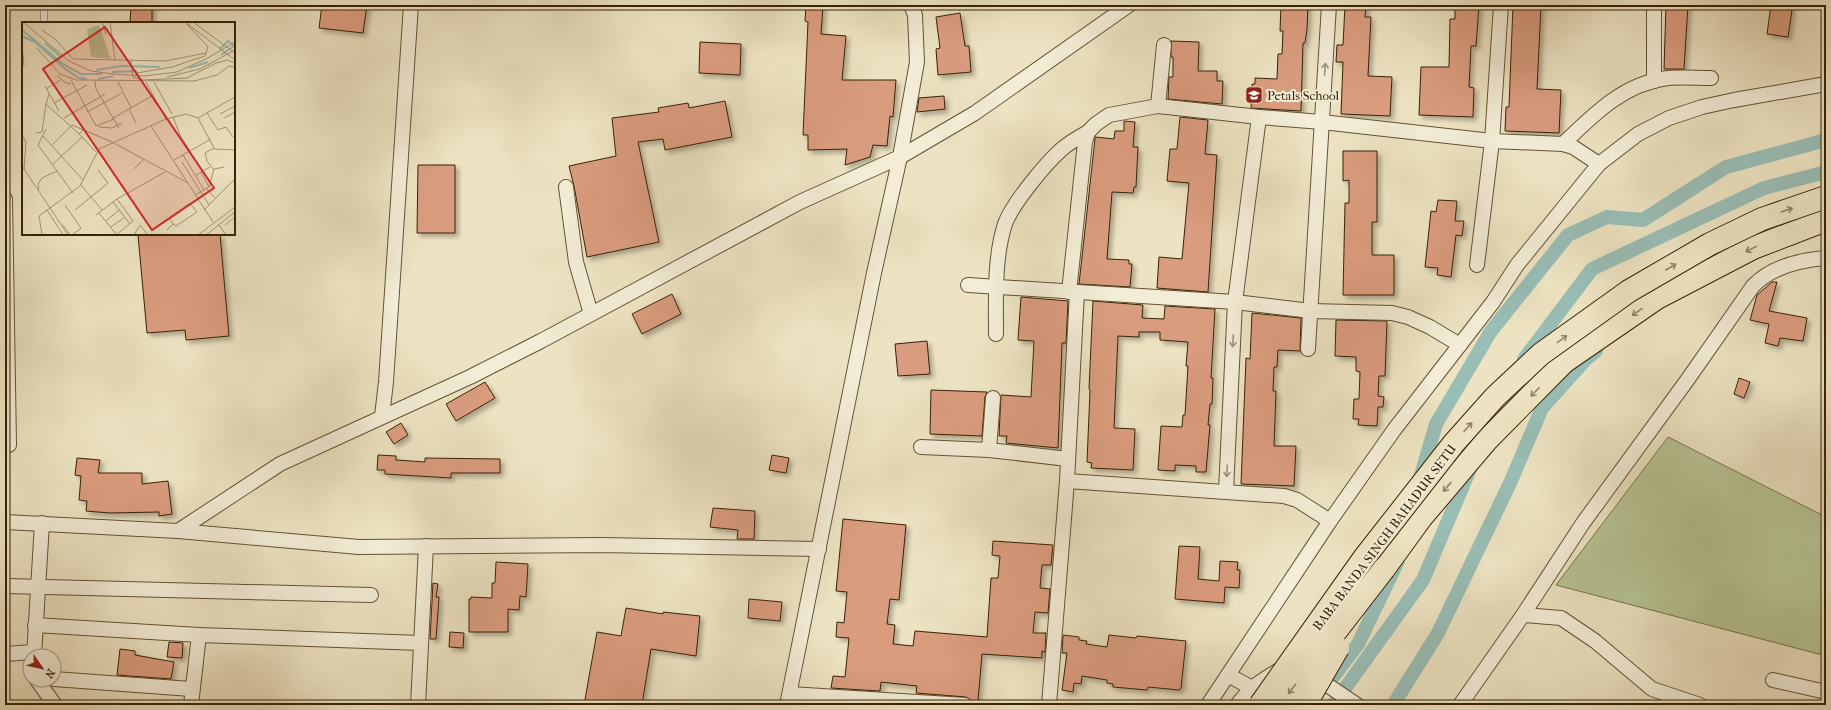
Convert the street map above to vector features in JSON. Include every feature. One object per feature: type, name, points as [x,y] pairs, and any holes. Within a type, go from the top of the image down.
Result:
[{"type":"highway","name":"BABA BANDA SINGH BAHADUR SETU","points":[[1256,696],[1454,443],[1495,397],[1541,354],[1629,291],[1710,244],[1762,219],[1826,197]]},
{"type":"highway","name":"BABA BANDA SINGH BAHADUR SETU","points":[[1279,705],[1384,569],[1421,518],[1487,440],[1564,362],[1657,298],[1753,248],[1826,220]]},
{"type":"highway","points":[[1305,705],[1384,569]]},
{"type":"street","points":[[382,416],[387,367],[411,5]]},
{"type":"street","points":[[911,5],[915,15],[917,62],[900,157],[874,273],[788,700],[965,705]]},
{"type":"street","points":[[178,531],[280,464],[470,377],[800,202],[900,157],[975,113],[1129,5]]},
{"type":"street","points":[[1308,349],[1329,5]]},
{"type":"street","points":[[1477,265],[1492,142],[1501,5]]},
{"type":"street","points":[[1654,5],[1654,81]]},
{"type":"street","points":[[1158,106],[1164,45]]},
{"type":"street","points":[[1563,144],[1604,106],[1621,94],[1654,81],[1668,78],[1711,78]]},
{"type":"street","points":[[1208,705],[1330,521],[1394,430],[1460,345],[1517,266],[1599,164],[1638,134],[1669,118],[1702,107],[1734,100],[1826,84]]},
{"type":"street","points":[[996,334],[995,288],[1005,224],[1011,213],[1051,160],[1108,115],[1158,106],[1322,122],[1492,142],[1563,144],[1573,147],[1599,164]]},
{"type":"street","points":[[1226,492],[1235,302],[1259,117]]},
{"type":"street","points":[[1050,705],[1067,481],[1073,292],[1085,142],[1088,132]]},
{"type":"street","points":[[566,186],[576,262],[591,314]]},
{"type":"street","points":[[5,199],[7,410],[9,445],[5,445]]},
{"type":"street","points":[[1460,705],[1523,615],[1583,524],[1753,286],[1762,276],[1772,270],[1826,258]]},
{"type":"street","points":[[968,285],[995,288],[1235,302],[1311,311],[1392,313],[1408,317],[1430,327],[1460,345]]},
{"type":"street","points":[[989,450],[993,398]]},
{"type":"street","points":[[921,446],[989,450],[1068,459]]},
{"type":"street","points":[[1067,481],[1284,496],[1297,500],[1330,521]]},
{"type":"street","points":[[5,522],[178,531],[358,547],[601,545],[819,549]]},
{"type":"street","points":[[34,648],[42,523]]},
{"type":"street","points":[[418,705],[426,546]]},
{"type":"street","points":[[5,586],[371,595]]},
{"type":"street","points":[[1523,615],[1561,618],[1595,641],[1652,689],[1700,705]]},
{"type":"street","points":[[36,625],[199,635],[421,643]]},
{"type":"street","points":[[190,705],[199,635]]},
{"type":"street","points":[[5,654],[22,654]]},
{"type":"street","points":[[1237,705],[1256,696],[1294,662],[1357,705]]},
{"type":"street","points":[[1228,675],[1256,696]]},
{"type":"street","points":[[62,680],[191,689]]},
{"type":"street","points":[[1773,680],[1826,692]]},
{"type":"street","points":[[43,688],[55,705]]},
{"type":"lane","points":[[44,5],[44,22]]},
{"type":"green space","points":[[1668,437],[1826,517],[1826,656],[1556,585]]},
{"type":"building","points":[[131,5],[152,5],[152,22],[130,22]]},
{"type":"building","points":[[322,5],[367,5],[363,33],[319,28]]},
{"type":"building","points":[[806,5],[823,5],[821,34],[846,36],[842,80],[896,80],[893,117],[890,116],[887,146],[873,145],[870,157],[845,165],[847,149],[808,150],[808,135],[803,135],[808,22],[805,21]]},
{"type":"building","points":[[1281,5],[1308,5],[1307,29],[1305,43],[1303,43],[1301,111],[1251,108],[1252,84],[1255,84],[1255,78],[1277,79],[1278,54],[1282,54],[1283,31],[1280,31]]},
{"type":"building","points":[[1345,5],[1366,5],[1365,17],[1371,17],[1368,76],[1392,77],[1390,116],[1341,114],[1343,62],[1336,62],[1337,45],[1343,45]]},
{"type":"building","points":[[1455,5],[1479,5],[1476,46],[1471,46],[1469,87],[1474,88],[1473,117],[1419,115],[1421,67],[1449,67],[1450,19],[1455,19]]},
{"type":"building","points":[[1513,5],[1541,5],[1537,89],[1561,90],[1559,133],[1505,131],[1506,107],[1509,107]]},
{"type":"building","points":[[1666,5],[1688,5],[1684,69],[1664,69]]},
{"type":"building","points":[[1771,5],[1791,5],[1790,9],[1792,10],[1788,37],[1767,34]]},
{"type":"building","points":[[960,13],[965,46],[969,46],[971,72],[938,75],[936,49],[940,48],[936,17]]},
{"type":"building","points":[[1171,41],[1199,42],[1198,71],[1217,71],[1217,81],[1223,81],[1222,104],[1168,99],[1169,77],[1173,77]]},
{"type":"building","points":[[700,42],[741,44],[740,75],[699,73]]},
{"type":"building","points":[[944,96],[945,109],[917,112],[919,98]]},
{"type":"building","points":[[725,101],[732,137],[665,150],[663,139],[638,142],[659,242],[587,257],[569,166],[616,156],[612,118],[659,112],[658,108],[688,103],[689,108]]},
{"type":"building","points":[[1180,117],[1208,120],[1205,154],[1217,155],[1208,292],[1157,288],[1159,257],[1182,259],[1189,183],[1167,181],[1170,149],[1177,149]]},
{"type":"building","points":[[1124,121],[1135,122],[1133,147],[1138,147],[1136,187],[1134,187],[1133,193],[1112,192],[1107,259],[1129,260],[1129,264],[1132,264],[1130,287],[1079,284],[1095,137],[1114,139],[1115,131],[1124,131]]},
{"type":"building","points":[[1343,151],[1377,151],[1377,222],[1372,222],[1372,255],[1394,255],[1394,295],[1343,295],[1345,203],[1349,203],[1349,180],[1343,181]]},
{"type":"building","points":[[418,165],[455,165],[455,233],[417,233]]},
{"type":"building","points":[[1438,200],[1457,201],[1455,221],[1464,221],[1462,236],[1456,235],[1451,277],[1437,275],[1438,268],[1425,267],[1431,211],[1436,212]]},
{"type":"building","points":[[138,235],[220,235],[229,336],[186,340],[185,330],[147,333]]},
{"type":"building","points":[[1772,282],[1777,282],[1769,311],[1807,318],[1803,341],[1780,338],[1778,346],[1765,343],[1769,324],[1750,320],[1757,295]]},
{"type":"building","points":[[672,294],[681,314],[642,334],[632,314]]},
{"type":"building","points":[[1021,297],[1068,301],[1066,343],[1062,343],[1058,448],[1006,443],[1007,436],[999,436],[1001,395],[1031,397],[1034,341],[1018,340]]},
{"type":"building","points":[[1093,301],[1143,305],[1142,318],[1164,319],[1165,306],[1215,309],[1211,378],[1213,378],[1212,404],[1210,404],[1208,425],[1210,425],[1206,472],[1196,472],[1196,466],[1175,465],[1175,471],[1158,470],[1161,426],[1182,427],[1183,415],[1185,415],[1188,366],[1186,366],[1188,342],[1160,340],[1160,332],[1139,332],[1139,337],[1118,336],[1114,428],[1135,429],[1133,470],[1091,468],[1092,463],[1087,462]]},
{"type":"building","points":[[1252,313],[1301,318],[1300,351],[1278,350],[1277,367],[1274,367],[1273,391],[1276,391],[1274,446],[1296,446],[1294,486],[1241,484],[1246,358],[1250,359]]},
{"type":"building","points":[[1336,320],[1387,321],[1385,376],[1379,376],[1378,396],[1384,397],[1383,407],[1378,407],[1377,426],[1358,425],[1359,419],[1353,419],[1354,399],[1359,399],[1360,372],[1356,371],[1356,357],[1335,356]]},
{"type":"building","points":[[927,341],[930,374],[898,376],[895,344]]},
{"type":"building","points":[[1739,378],[1750,382],[1744,398],[1734,394]]},
{"type":"building","points":[[485,382],[495,398],[456,421],[446,404]]},
{"type":"building","points":[[931,390],[987,392],[985,397],[982,436],[930,434]]},
{"type":"building","points":[[401,423],[408,435],[394,444],[386,432]]},
{"type":"building","points":[[378,455],[396,456],[396,460],[425,462],[425,458],[500,459],[500,473],[451,473],[451,478],[385,474],[385,470],[377,470]]},
{"type":"building","points":[[772,455],[789,458],[786,473],[769,470]]},
{"type":"building","points":[[77,458],[100,460],[98,473],[142,473],[142,484],[168,481],[172,514],[159,516],[159,512],[110,513],[86,511],[87,501],[79,500],[81,476],[75,475]]},
{"type":"building","points":[[713,508],[755,511],[754,539],[737,539],[738,530],[710,527]]},
{"type":"building","points":[[843,519],[906,525],[899,600],[890,599],[887,624],[895,625],[893,644],[913,646],[915,631],[987,637],[991,578],[998,578],[1000,556],[992,555],[993,541],[1053,545],[1051,565],[1042,565],[1040,588],[1050,589],[1048,613],[1035,612],[1033,633],[1046,633],[1045,652],[1042,651],[1042,658],[982,654],[978,701],[972,701],[966,697],[916,693],[917,686],[881,682],[880,691],[831,688],[833,676],[845,677],[849,638],[836,637],[837,622],[844,623],[847,592],[836,591]]},
{"type":"building","points":[[1179,546],[1200,547],[1198,579],[1219,581],[1220,561],[1238,562],[1237,570],[1240,570],[1239,588],[1225,587],[1224,603],[1175,599]]},
{"type":"building","points":[[496,562],[528,564],[526,597],[520,596],[519,610],[508,609],[508,632],[469,632],[469,599],[471,599],[471,597],[492,598],[492,583],[495,583]]},
{"type":"building","points":[[433,583],[438,584],[436,597],[439,597],[436,639],[430,639]]},
{"type":"building","points":[[749,599],[782,602],[780,621],[748,618]]},
{"type":"building","points":[[626,608],[663,614],[663,612],[700,616],[696,656],[651,649],[642,705],[584,705],[597,632],[621,636]]},
{"type":"building","points":[[450,632],[464,633],[463,648],[449,647]]},
{"type":"building","points":[[1063,635],[1079,637],[1079,640],[1087,641],[1086,644],[1107,647],[1109,635],[1186,641],[1181,688],[1179,690],[1148,687],[1147,690],[1113,687],[1113,684],[1107,683],[1107,680],[1082,676],[1081,684],[1074,683],[1073,692],[1062,690],[1067,653],[1062,653]]},
{"type":"building","points":[[169,642],[183,643],[182,658],[167,657]]},
{"type":"building","points":[[120,649],[135,651],[135,655],[174,662],[171,679],[117,675]]},
{"type":"waterway","points":[[1420,479],[1436,424],[1491,331],[1568,235],[1607,217],[1643,220],[1726,167],[1826,140]]},
{"type":"waterway","points":[[1524,359],[1592,269],[1764,188],[1826,172]]},
{"type":"waterway","points":[[1707,264],[1731,244],[1790,220]]},
{"type":"waterway","points":[[1393,705],[1438,633],[1511,481],[1542,408],[1586,359],[1596,351]]},
{"type":"waterway","points":[[1333,705],[1423,580],[1470,469]]},
{"type":"waterway","points":[[1326,686],[1358,644],[1398,561]]},
{"type":"place","name":"Petals School","points":[[1254,95]]}]
